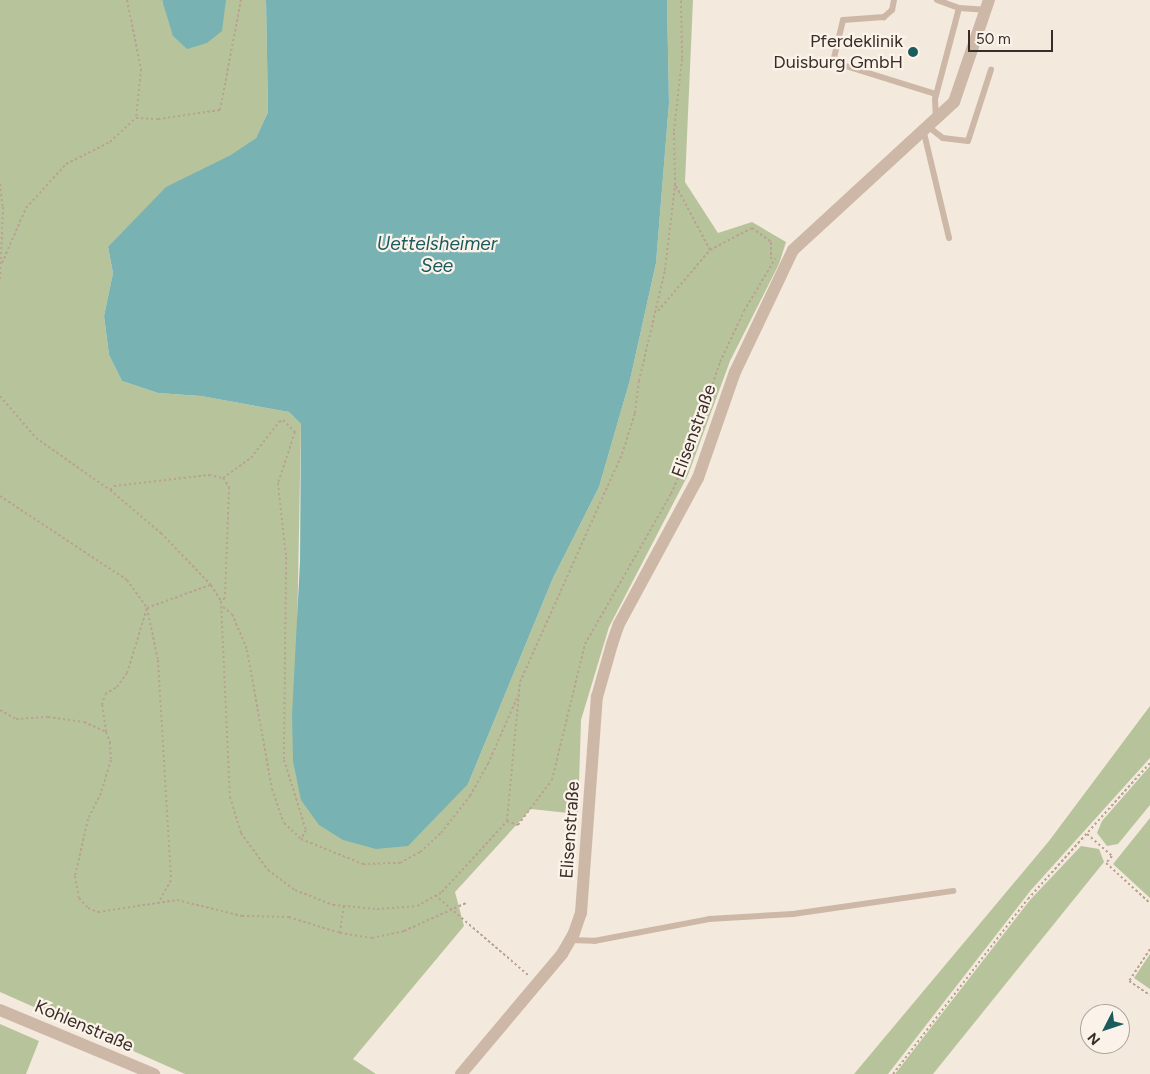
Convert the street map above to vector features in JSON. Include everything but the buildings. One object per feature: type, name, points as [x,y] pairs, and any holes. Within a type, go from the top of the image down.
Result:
[{"type":"street","name":"Elisenstraße","points":[[460,1074],[538,982],[570,940],[581,913],[597,697],[612,644],[619,624],[698,478],[734,372],[793,250],[930,128],[960,91],[987,5]]},
{"type":"street","name":"Kohlenstraße","points":[[0,1010],[154,1074]]},
{"type":"lane","points":[[894,0],[892,10],[884,17],[842,20],[834,62],[936,94]]},
{"type":"lane","points":[[937,0],[959,8],[987,5]]},
{"type":"lane","points":[[949,238],[930,128],[936,94],[959,8]]},
{"type":"lane","points":[[930,128],[943,138],[968,141],[991,70]]},
{"type":"lane","points":[[570,940],[594,942],[709,919],[793,914],[953,891]]},
{"type":"path","points":[[2,263],[26,208],[66,164],[110,142],[136,118],[141,69],[127,0]]},
{"type":"path","points":[[136,118],[158,120],[220,110],[241,0]]},
{"type":"path","points":[[0,396],[36,438],[110,490],[161,533],[211,585],[221,601],[223,607],[230,796],[241,833],[268,870],[295,890],[333,905],[377,909],[417,906],[436,895],[507,821],[520,682],[549,612],[622,454],[635,413],[638,381],[656,312],[675,185],[674,131],[682,58],[681,0]]},
{"type":"path","points":[[0,184],[3,208],[0,280]]},
{"type":"path","points":[[675,185],[710,250]]},
{"type":"path","points":[[0,212],[3,208]]},
{"type":"path","points":[[507,821],[518,825],[552,780],[586,644],[671,494],[692,446],[720,362],[771,260],[771,242],[752,228],[710,250],[656,312]]},
{"type":"path","points":[[771,260],[793,250]]},
{"type":"path","points":[[223,478],[251,458],[279,422],[283,420],[294,432],[278,483],[286,557],[284,760],[306,830],[301,839]]},
{"type":"path","points":[[110,490],[114,486],[209,475],[223,478],[229,487],[225,598],[221,601]]},
{"type":"path","points":[[0,496],[127,580],[147,608],[158,660],[171,880],[158,903]]},
{"type":"path","points":[[147,608],[211,585]]},
{"type":"path","points":[[223,607],[232,614],[247,650],[272,789],[284,823],[301,839],[363,864],[400,864],[420,852],[441,833],[470,796],[488,764],[518,695]]},
{"type":"path","points":[[147,608],[127,673],[117,687],[106,694],[102,705],[106,732],[110,742],[110,760],[101,793],[88,818],[75,876],[76,888],[88,908],[98,912],[177,900],[242,916],[289,917],[340,933],[372,938],[404,931],[436,918],[449,909],[466,903]]},
{"type":"path","points":[[0,710],[16,719],[48,718],[84,722],[106,732]]},
{"type":"path","points":[[893,1074],[1028,899],[1150,763]]},
{"type":"path","points":[[1087,834],[1112,856],[1106,863],[1150,903]]},
{"type":"path","points":[[436,895],[449,909],[538,982]]},
{"type":"path","points":[[340,933],[344,906]]},
{"type":"path","points":[[1150,949],[1129,981],[1150,995]]},
{"type":"green space","points":[[0,0],[162,0],[162,4],[163,0],[266,0],[268,112],[256,138],[108,247],[113,273],[104,316],[109,355],[122,381],[158,393],[201,396],[289,412],[301,424],[297,638],[468,784],[553,578],[599,487],[630,380],[656,263],[669,103],[667,0],[693,0],[685,182],[718,233],[752,222],[786,242],[779,264],[730,361],[688,475],[609,627],[581,720],[578,814],[531,809],[455,892],[464,926],[353,1059],[376,1074],[185,1074],[0,992]]},
{"type":"green space","points":[[1150,706],[1150,758],[1031,890],[888,1074],[854,1074],[1049,841]]},
{"type":"green space","points":[[1150,766],[1150,805],[1118,844],[1107,846],[1097,833],[1102,821]]},
{"type":"green space","points":[[1150,818],[1150,898],[1113,864]]},
{"type":"green space","points":[[1081,846],[1099,849],[1104,862],[933,1074],[895,1074],[1030,900]]},
{"type":"green space","points":[[1150,954],[1150,989],[1134,978]]},
{"type":"green space","points":[[0,1024],[39,1041],[26,1074],[0,1074]]},
{"type":"water","points":[[162,0],[226,0],[222,31],[207,43],[187,49],[173,36]]},
{"type":"water","name":"Uettelsheimer See","points":[[266,0],[667,0],[669,103],[656,263],[630,380],[599,487],[553,578],[468,784],[408,846],[376,849],[343,840],[319,825],[301,800],[293,761],[292,715],[300,562],[301,424],[289,412],[201,396],[158,393],[122,381],[109,355],[104,316],[113,273],[108,247],[166,187],[231,155],[256,138],[268,112]]},
{"type":"place","name":"Pferdeklinik Duisburg GmbH","points":[[913,52]]}]
